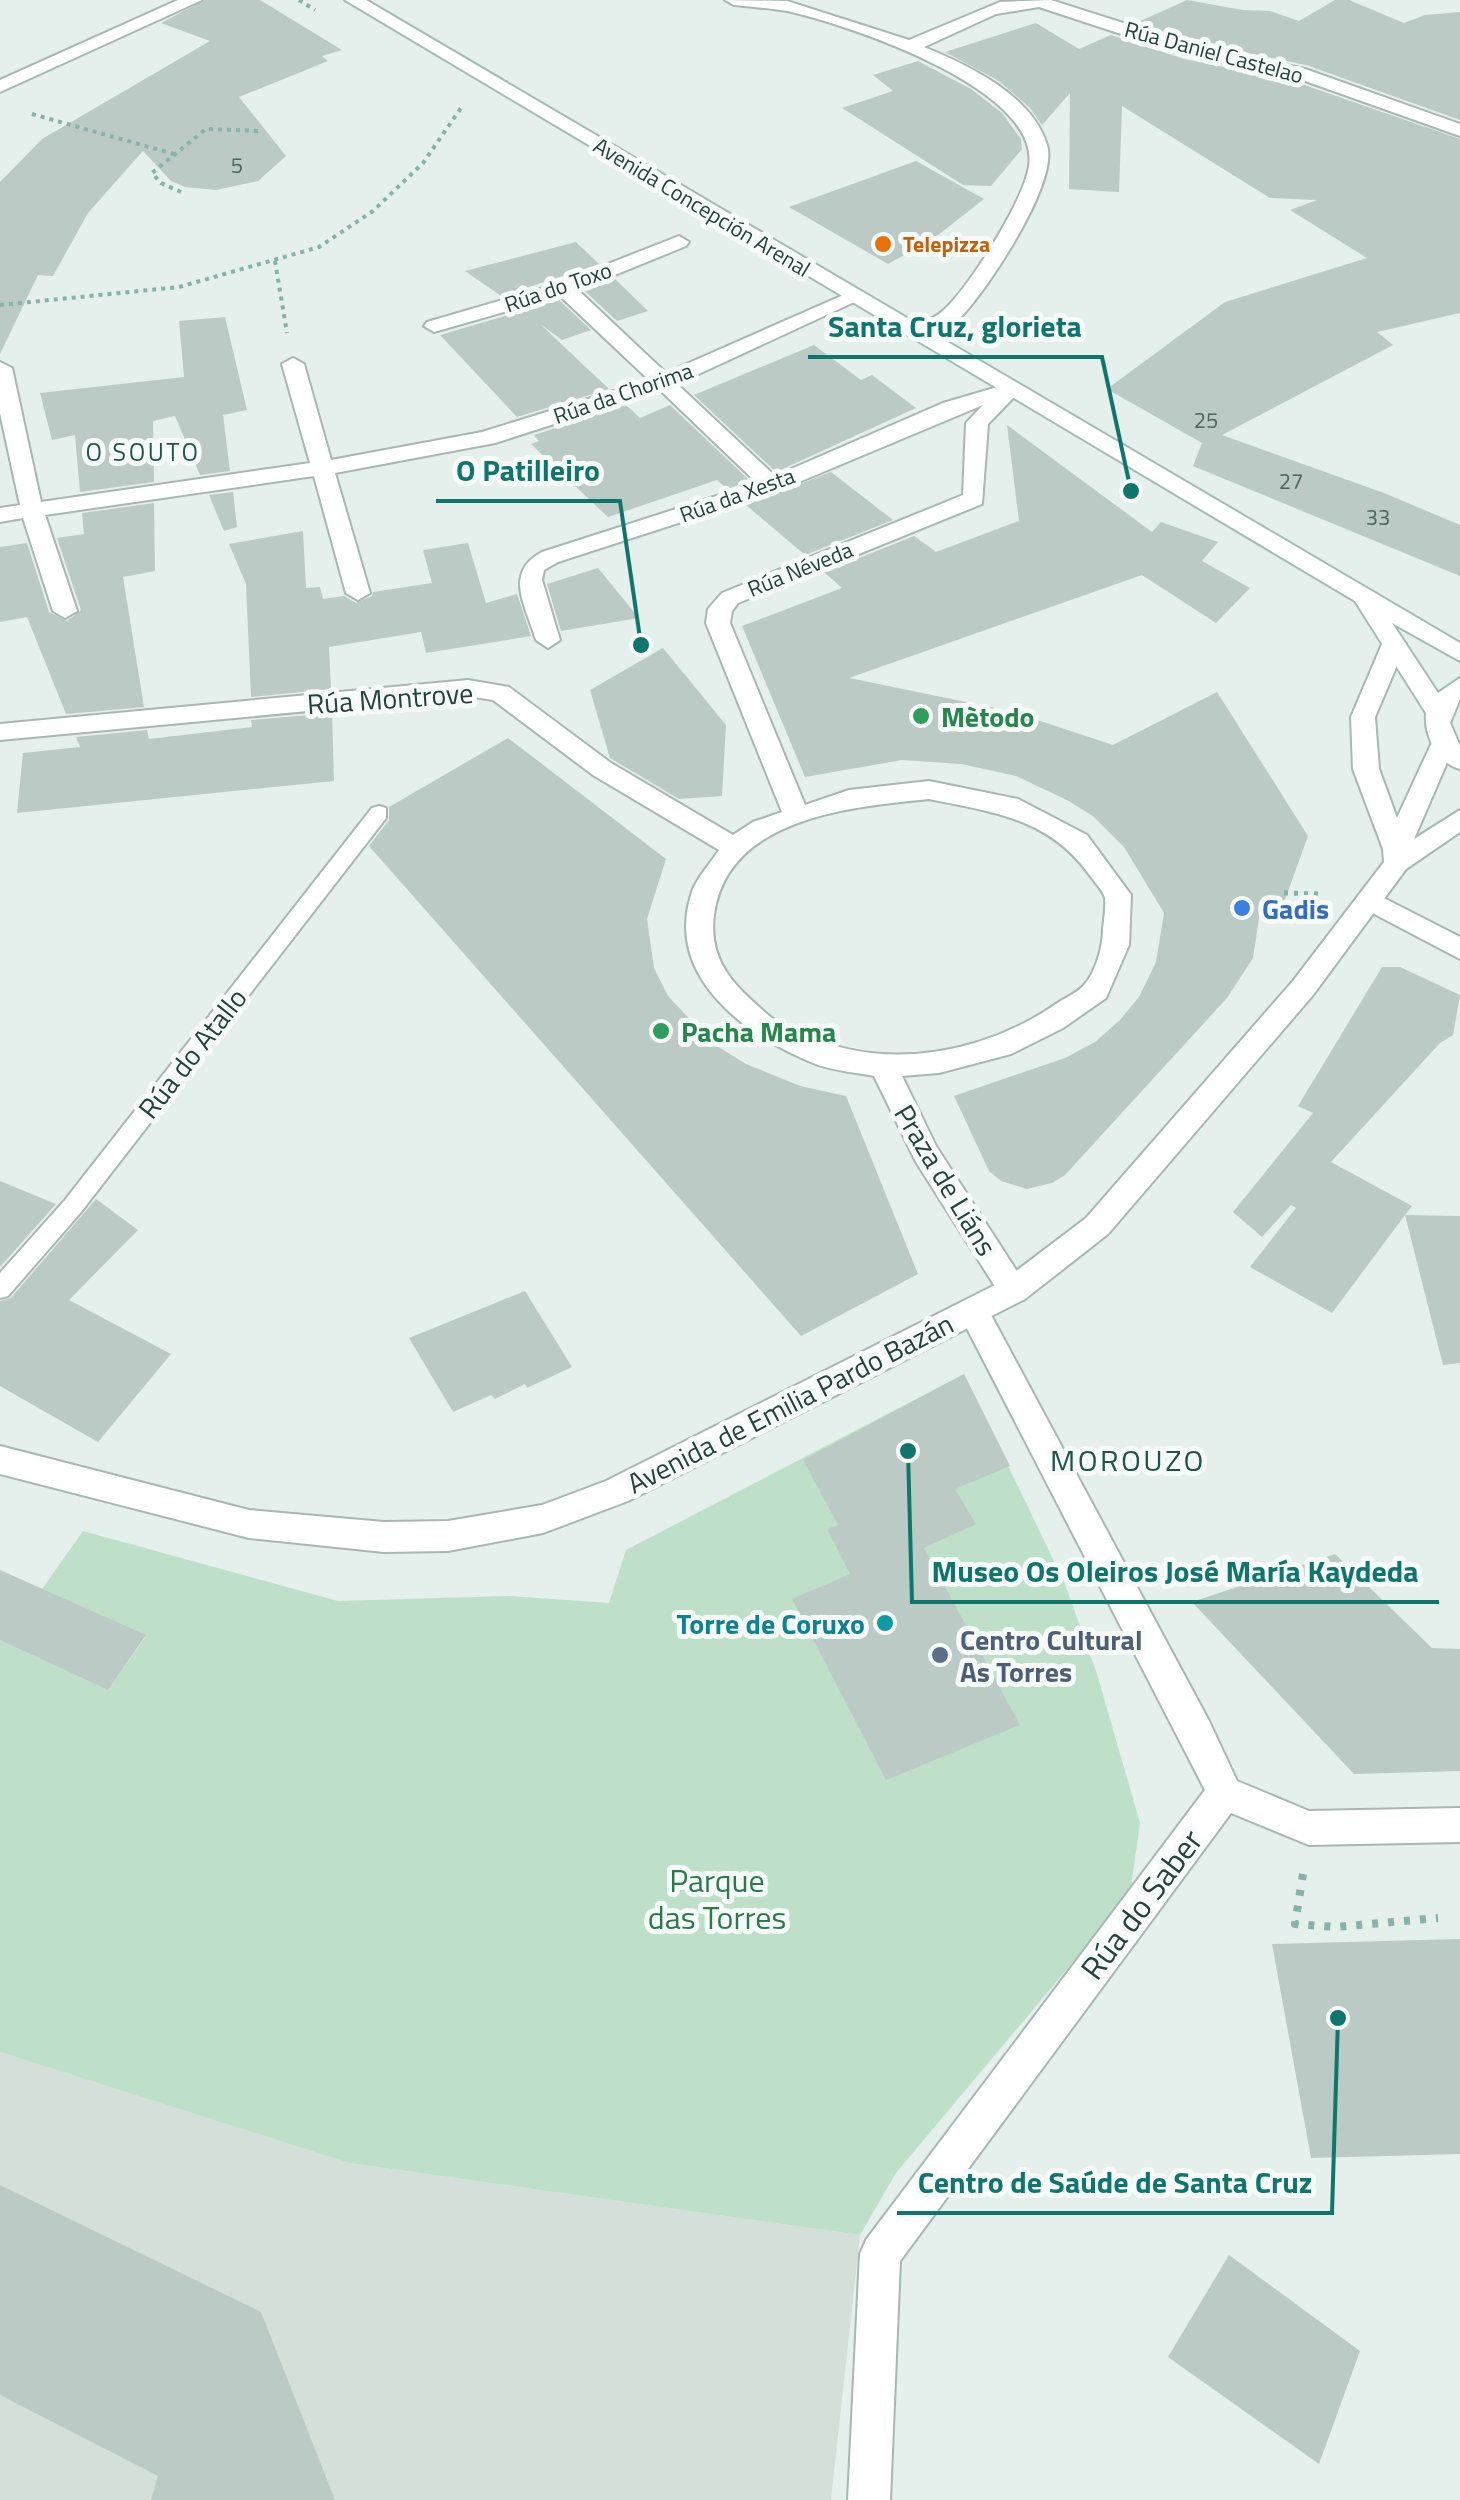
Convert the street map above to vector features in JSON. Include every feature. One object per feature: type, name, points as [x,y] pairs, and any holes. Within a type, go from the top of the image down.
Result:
[{"type":"street","points":[[0,87],[32,69],[193,0]]},
{"type":"street","name":"Avenida Concepción Arenal","points":[[354,0],[1460,653]]},
{"type":"street","points":[[734,0],[810,12],[911,46],[1004,101],[1028,124],[1038,143],[1040,170],[1004,239],[950,317],[918,334]]},
{"type":"street","name":"Rúa Daniel Castelao","points":[[911,46],[993,9],[1022,1],[1040,2],[1191,51],[1299,73],[1460,130]]},
{"type":"street","name":"Rúa do Toxo","points":[[434,326],[564,288],[680,242]]},
{"type":"street","points":[[564,288],[772,485]]},
{"type":"street","name":"Rúa da Chorima","points":[[0,515],[389,458],[487,438],[664,382],[856,297]]},
{"type":"street","points":[[293,364],[358,593]]},
{"type":"street","points":[[1,368],[32,510],[65,612]]},
{"type":"street","name":"Rúa da Xesta","points":[[548,640],[530,580],[534,566],[550,557],[772,485],[951,408],[1011,389]]},
{"type":"street","name":"Rúa Néveda","points":[[796,815],[718,623],[720,609],[730,598],[974,499],[977,423],[1011,389]]},
{"type":"street","name":"Avenida Concepción Arenal","points":[[1361,596],[1437,710],[1436,726],[1452,752]]},
{"type":"street","points":[[1394,644],[1363,717],[1366,769],[1396,856]]},
{"type":"street","points":[[1437,710],[1445,696],[1460,686]]},
{"type":"street","name":"Rúa Montrove","points":[[0,732],[468,688],[500,694],[602,769],[734,847]]},
{"type":"street","name":"Avenida de Emilia Pardo Bazán","points":[[0,1460],[248,1524],[384,1538],[448,1536],[543,1519],[618,1491],[1014,1290],[1098,1226],[1302,988],[1370,900],[1452,752]]},
{"type":"street","name":"Praza de Liáns","points":[[928,790],[1018,808],[1078,840],[1118,895],[1116,945],[1096,991],[1054,1021],[1002,1047],[939,1062],[884,1066],[824,1056],[763,1027],[718,985],[698,938],[704,894],[734,847],[762,828],[796,815],[849,799],[928,790]]},
{"type":"street","name":"Avenida de Emilia Pardo Bazán","points":[[1396,856],[1460,818]]},
{"type":"street","points":[[1370,900],[1460,948]]},
{"type":"street","name":"Praza de Liáns","points":[[884,1066],[895,1095],[961,1213],[1014,1290]]},
{"type":"street","points":[[973,1311],[1224,1793],[1309,1828],[1460,1825]]},
{"type":"street","name":"Rúa do Saber","points":[[869,2500],[880,2254],[1224,1793]]},
{"type":"lane","name":"Rúa do Atallo","points":[[0,1290],[74,1206],[379,813]]},
{"type":"path","points":[[0,305],[110,297],[179,287],[319,247],[373,211],[423,162],[461,108]]},
{"type":"path","points":[[32,114],[175,154]]},
{"type":"path","points":[[181,192],[161,183],[152,173],[206,129],[260,130]]},
{"type":"path","points":[[275,261],[293,364]]},
{"type":"path","points":[[1309,1828],[1295,1924],[1336,1928],[1438,1918]]},
{"type":"shaded area","points":[[0,2052],[349,2163],[860,2235],[831,2500],[0,2500]]},
{"type":"green space","name":"Parque das Torres","points":[[964,1374],[1065,1584],[1097,1674],[1140,1823],[1130,1894],[896,2173],[860,2235],[349,2163],[0,2052],[0,1626],[5,1642],[108,1690],[146,1636],[42,1589],[83,1531],[338,1601],[508,1596],[609,1603],[626,1550]]},
{"type":"building","points":[[205,0],[260,0],[342,50],[322,56],[328,61],[239,97],[286,156],[258,181],[216,190],[185,187],[171,181],[143,151],[88,213],[53,276],[38,275],[0,354],[0,182],[42,139],[210,41],[161,23]]},
{"type":"building","points":[[1187,0],[1270,11],[1299,21],[1335,0],[1349,0],[1404,23],[1425,15],[1460,12],[1460,120],[1306,65],[1196,42],[1136,23]]},
{"type":"building","points":[[1036,23],[1079,49],[1111,35],[1184,59],[1293,81],[1460,139],[1460,313],[1377,332],[1393,345],[1222,435],[1384,493],[1460,525],[1460,576],[1193,466],[1202,443],[1107,389],[1225,302],[1367,258],[1290,210],[1317,200],[1270,198],[1122,106],[1119,192],[1069,189],[1070,93],[1042,125],[1030,108],[999,81],[945,52]]},
{"type":"building","points":[[918,61],[971,89],[1002,113],[1021,139],[1022,149],[991,186],[963,185],[842,108],[893,91],[873,75]]},
{"type":"building","points":[[916,161],[984,199],[933,239],[888,264],[789,207]]},
{"type":"building","points":[[576,242],[599,264],[501,296],[465,271]]},
{"type":"building","points":[[615,279],[648,311],[617,321],[585,291]]},
{"type":"building","points":[[559,300],[591,330],[562,340],[540,324],[609,389],[517,417],[440,335]]},
{"type":"building","points":[[225,317],[247,410],[223,415],[230,471],[200,475],[175,416],[153,421],[154,482],[80,492],[75,435],[52,440],[40,393],[184,377],[179,321]]},
{"type":"building","points":[[814,345],[861,380],[872,375],[916,408],[776,472],[694,395]]},
{"type":"building","points":[[626,405],[640,418],[670,405],[750,481],[727,489],[717,480],[608,517],[531,444],[539,441],[534,435]]},
{"type":"building","points":[[1007,425],[1152,532],[1161,522],[1218,542],[1202,561],[1250,588],[1216,623],[1142,575],[849,678],[1010,711],[1113,745],[1217,692],[1308,836],[1282,908],[1260,912],[1253,958],[1227,998],[1065,1175],[1052,1183],[1027,1189],[1001,1181],[989,1171],[954,1096],[1065,1058],[1095,1042],[1139,997],[1156,962],[1164,913],[1124,847],[1094,817],[1016,776],[961,764],[902,760],[805,777],[742,626],[842,588],[824,572],[914,536],[936,552],[1019,521]]},
{"type":"building","points":[[831,472],[893,520],[805,555],[746,505]]},
{"type":"building","points":[[233,492],[237,527],[224,531],[209,495]]},
{"type":"building","points":[[154,503],[155,571],[123,577],[144,707],[66,714],[27,617],[0,622],[0,547],[27,543],[49,612],[67,621],[81,610],[57,538],[84,534],[82,513]]},
{"type":"building","points":[[303,531],[306,588],[320,587],[323,599],[344,596],[356,603],[373,592],[432,583],[423,550],[468,543],[486,603],[517,594],[531,636],[426,653],[421,632],[329,647],[331,689],[251,697],[246,584],[229,544]]},
{"type":"building","points":[[598,568],[639,618],[561,631],[547,584]]},
{"type":"building","points":[[663,648],[726,725],[722,796],[679,799],[610,758],[590,690]]},
{"type":"building","points":[[332,713],[334,781],[17,813],[23,753],[80,747],[76,737],[147,730],[149,739],[252,727],[251,720]]},
{"type":"building","points":[[508,738],[666,859],[647,919],[654,968],[668,996],[712,1043],[746,1064],[800,1086],[846,1096],[918,1274],[801,1336],[369,846],[389,820],[389,807]]},
{"type":"building","points":[[1382,967],[1400,967],[1460,995],[1453,1035],[1440,1043],[1331,1162],[1412,1206],[1332,1313],[1250,1267],[1296,1208],[1291,1205],[1262,1237],[1233,1212],[1313,1113],[1298,1106]]},
{"type":"building","points":[[0,1181],[56,1204],[0,1267]]},
{"type":"building","points":[[96,1199],[138,1230],[69,1300],[171,1354],[98,1442],[0,1386],[0,1301],[11,1298]]},
{"type":"building","points":[[1405,1215],[1460,1216],[1460,1363],[1443,1365]]},
{"type":"building","points":[[525,1291],[572,1367],[527,1388],[525,1384],[495,1399],[491,1395],[453,1412],[409,1338]]},
{"type":"building","name":"Torre de Coruxo","points":[[964,1374],[1010,1466],[955,1489],[976,1524],[924,1548],[1020,1725],[886,1780],[792,1599],[850,1574],[827,1529],[838,1525],[803,1460]]},
{"type":"building","points":[[1335,1554],[1432,1648],[1460,1649],[1460,1771],[1354,1774],[1192,1602]]},
{"type":"building","points":[[0,1570],[146,1635],[108,1690],[0,1640]]},
{"type":"building","points":[[1460,1939],[1460,2154],[1311,2158],[1272,1944]]},
{"type":"building","points":[[0,2185],[261,2312],[335,2500],[151,2500],[158,2476],[0,2395]]},
{"type":"building","points":[[1229,2255],[1360,2351],[1319,2464],[1168,2357]]},
{"type":"place","name":"Telepizza","points":[[883,244]]},
{"type":"place","name":"Santa Cruz, glorieta","points":[[1131,491]]},
{"type":"place","name":"O Patilleiro","points":[[641,645]]},
{"type":"place","name":"Mètodo","points":[[921,716]]},
{"type":"place","name":"Gadis","points":[[1242,908]]},
{"type":"place","name":"Pacha Mama","points":[[661,1031]]},
{"type":"place","name":"Museo Os Oleiros José María Kaydeda","points":[[908,1451]]},
{"type":"place","name":"Torre de Coruxo","points":[[885,1623]]},
{"type":"place","name":"Centro Cultural As Torres","points":[[940,1655]]},
{"type":"place","name":"Centro de Saúde de Santa Cruz","points":[[1338,2018]]},
{"type":"district","name":"O SOUTO","points":[[143,452]]},
{"type":"district","name":"MOROUZO","points":[[1128,1460]]}]
